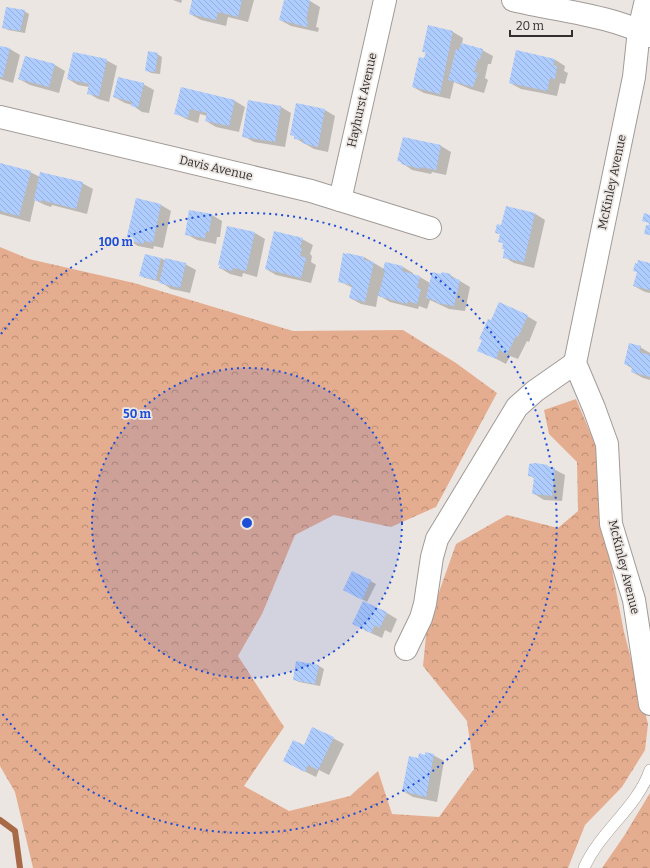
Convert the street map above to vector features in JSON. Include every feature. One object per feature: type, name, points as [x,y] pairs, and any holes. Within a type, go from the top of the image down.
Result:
[{"type":"street","name":"Hayhurst Avenue","points":[[340,200],[385,0]]},
{"type":"street","points":[[513,0],[615,22],[644,33]]},
{"type":"street","name":"McKinley Avenue","points":[[646,0],[644,33],[575,363],[607,444],[611,524],[634,600],[650,704]]},
{"type":"street","name":"Davis Avenue","points":[[0,117],[304,189],[430,228]]},
{"type":"street","points":[[406,649],[423,611],[432,557],[437,539],[517,407],[534,391],[575,363]]},
{"type":"lane","points":[[584,868],[605,835],[632,802],[647,779],[650,770]]},
{"type":"green space","points":[[0,247],[29,259],[134,283],[293,331],[403,330],[456,363],[497,393],[436,507],[391,527],[334,515],[295,535],[262,614],[238,656],[284,727],[244,786],[289,811],[350,796],[378,771],[392,814],[439,817],[474,769],[467,721],[423,666],[427,626],[456,544],[507,515],[558,528],[578,511],[577,462],[549,434],[544,410],[576,399],[598,451],[599,502],[624,632],[648,724],[645,750],[622,787],[585,825],[568,868],[33,868],[15,792],[0,766]]},
{"type":"green space","points":[[650,793],[650,868],[602,868],[624,836]]},
{"type":"building","points":[[192,0],[242,0],[238,17],[218,12],[216,20],[189,14]]},
{"type":"building","points":[[284,0],[310,0],[306,21],[308,21],[307,27],[279,20]]},
{"type":"building","points":[[6,7],[25,10],[20,31],[2,28]]},
{"type":"building","points":[[428,25],[453,31],[440,94],[412,87],[419,57],[424,58],[426,52],[422,52]]},
{"type":"building","points":[[461,43],[483,49],[474,72],[478,73],[473,87],[448,80],[456,49],[459,50]]},
{"type":"building","points":[[0,46],[10,48],[3,77],[0,77]]},
{"type":"building","points":[[516,50],[555,59],[553,65],[557,66],[555,79],[550,78],[547,91],[509,83]]},
{"type":"building","points":[[148,51],[158,53],[155,72],[145,71]]},
{"type":"building","points":[[73,52],[107,59],[99,96],[87,94],[89,84],[67,79]]},
{"type":"building","points":[[25,56],[55,64],[49,87],[18,79]]},
{"type":"building","points":[[118,77],[144,83],[138,108],[131,106],[132,102],[113,97]]},
{"type":"building","points":[[181,87],[235,100],[229,126],[205,121],[207,113],[190,109],[188,118],[174,114]]},
{"type":"building","points":[[248,100],[281,106],[275,142],[242,137]]},
{"type":"building","points":[[296,103],[325,109],[318,147],[302,143],[304,138],[302,140],[294,139],[294,136],[290,135]]},
{"type":"building","points":[[403,137],[441,145],[436,170],[421,167],[421,169],[401,164],[401,162],[397,161]]},
{"type":"building","points":[[0,163],[31,171],[19,216],[0,211]]},
{"type":"building","points":[[40,172],[83,182],[76,209],[41,200],[41,202],[34,200]]},
{"type":"building","points":[[136,198],[161,204],[153,243],[144,241],[143,244],[126,240]]},
{"type":"building","points":[[506,206],[535,213],[524,262],[503,258],[503,243],[498,242],[500,234],[495,233],[497,224],[501,225]]},
{"type":"building","points":[[189,210],[212,214],[209,232],[206,232],[205,238],[185,235]]},
{"type":"building","points":[[644,213],[650,215],[650,235],[644,234],[646,225],[649,225],[649,223],[642,221]]},
{"type":"building","points":[[227,226],[255,232],[246,271],[233,268],[232,271],[219,268],[220,265],[218,265]]},
{"type":"building","points":[[274,231],[303,238],[300,248],[302,249],[300,256],[306,258],[301,278],[265,269]]},
{"type":"building","points":[[343,253],[364,257],[364,260],[374,262],[365,302],[349,298],[352,285],[338,282]]},
{"type":"building","points":[[145,254],[161,258],[156,280],[139,276]]},
{"type":"building","points":[[165,258],[186,263],[180,288],[159,283]]},
{"type":"building","points":[[638,260],[650,263],[650,290],[633,286],[637,272],[633,271],[635,263],[637,264]]},
{"type":"building","points":[[385,262],[403,266],[402,271],[420,276],[417,288],[421,289],[417,304],[408,301],[407,304],[378,296],[385,271],[383,270]]},
{"type":"building","points":[[432,272],[451,274],[450,277],[460,280],[454,306],[437,303],[437,301],[426,298]]},
{"type":"building","points":[[499,302],[528,315],[518,337],[516,336],[507,354],[499,350],[496,359],[477,351],[482,340],[479,339],[488,319],[491,320]]},
{"type":"building","points":[[629,343],[641,346],[639,352],[650,355],[650,377],[631,372],[632,367],[624,364]]},
{"type":"building","points":[[535,463],[548,465],[548,467],[555,468],[552,496],[532,494],[534,477],[528,476],[529,464]]},
{"type":"building","points":[[352,571],[371,580],[362,600],[343,590]]},
{"type":"building","points":[[363,601],[387,612],[380,628],[375,625],[371,633],[352,624]]},
{"type":"building","points":[[296,661],[319,665],[315,684],[293,680]]},
{"type":"building","points":[[312,727],[334,737],[318,770],[308,765],[305,772],[283,761],[293,740],[304,745]]},
{"type":"building","points":[[425,752],[434,754],[426,797],[402,791],[409,756],[418,758],[419,753],[425,755]]},
{"type":"waterway","points":[[0,820],[15,831],[20,868]]}]
